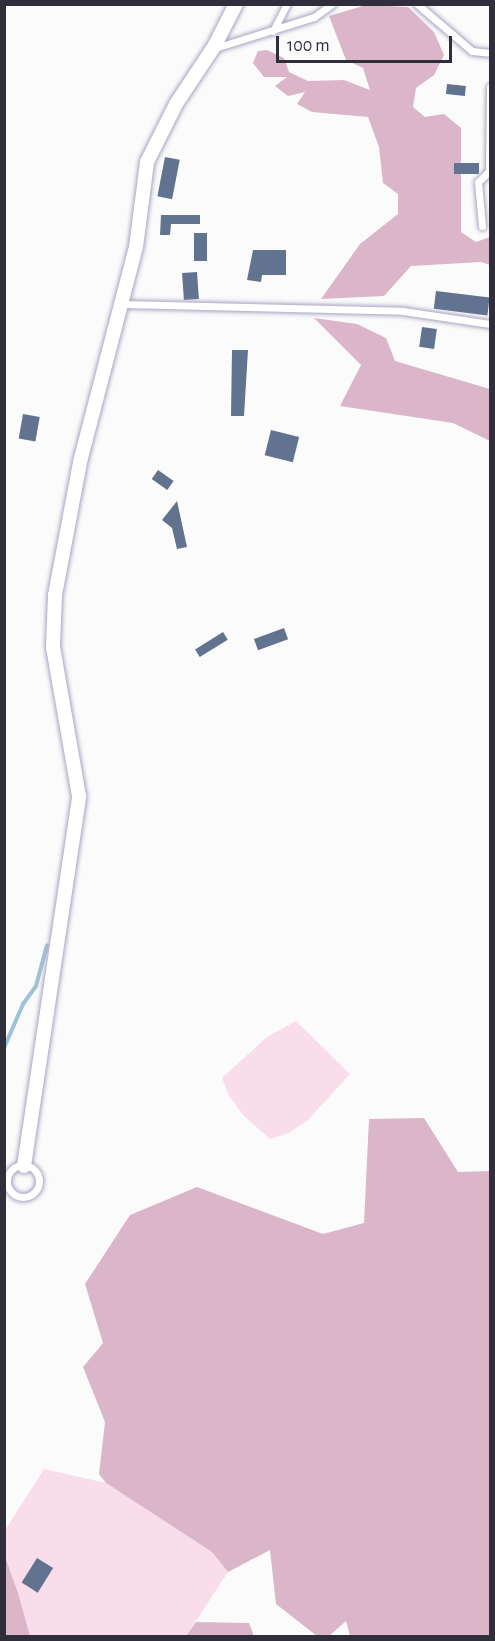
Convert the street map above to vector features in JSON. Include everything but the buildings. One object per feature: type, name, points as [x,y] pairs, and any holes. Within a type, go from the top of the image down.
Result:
[{"type":"street","points":[[24,1166],[78,796],[53,647],[55,595],[81,458],[136,247],[147,162],[176,104],[213,48],[236,4]]},
{"type":"lane","points":[[273,31],[287,4]]},
{"type":"lane","points":[[213,48],[314,17],[333,4]]},
{"type":"lane","points":[[417,4],[472,51],[490,53]]},
{"type":"lane","points":[[482,226],[477,182],[489,171],[490,87]]},
{"type":"lane","points":[[123,304],[403,311],[490,324]]},
{"type":"lane","points":[[24,1166],[36,1173],[38,1179],[34,1192],[21,1197],[9,1190],[6,1184],[11,1170],[24,1166]]},
{"type":"shaded area","points":[[366,5],[408,7],[434,32],[444,55],[434,75],[416,88],[413,107],[425,117],[444,114],[461,128],[461,232],[476,242],[490,237],[490,265],[481,262],[411,266],[384,296],[321,299],[360,244],[398,214],[398,194],[383,183],[379,147],[368,117],[312,112],[297,104],[305,92],[288,96],[275,86],[287,77],[264,77],[253,63],[258,51],[267,50],[284,58],[289,72],[308,81],[344,80],[370,90],[363,68],[346,60],[329,16]]},
{"type":"shaded area","points":[[314,318],[357,324],[386,338],[395,361],[490,389],[490,441],[453,423],[340,406],[361,365]]},
{"type":"shaded area","points":[[296,1021],[350,1074],[308,1120],[289,1133],[270,1139],[244,1116],[229,1096],[222,1078],[267,1037]]},
{"type":"shaded area","points":[[424,1118],[458,1172],[490,1171],[490,1636],[350,1636],[346,1621],[329,1636],[317,1636],[276,1604],[270,1550],[228,1572],[212,1552],[106,1483],[99,1474],[105,1422],[83,1367],[103,1343],[85,1284],[130,1215],[197,1187],[323,1234],[364,1223],[369,1119]]},
{"type":"shaded area","points":[[44,1469],[106,1483],[212,1552],[228,1572],[186,1636],[30,1636],[5,1557],[4,1532]]},
{"type":"shaded area","points":[[5,1557],[18,1593],[30,1636],[5,1636]]},
{"type":"shaded area","points":[[196,1622],[249,1623],[254,1636],[186,1636]]},
{"type":"waterway","points":[[4,1048],[23,1004],[36,986],[47,945]]}]
